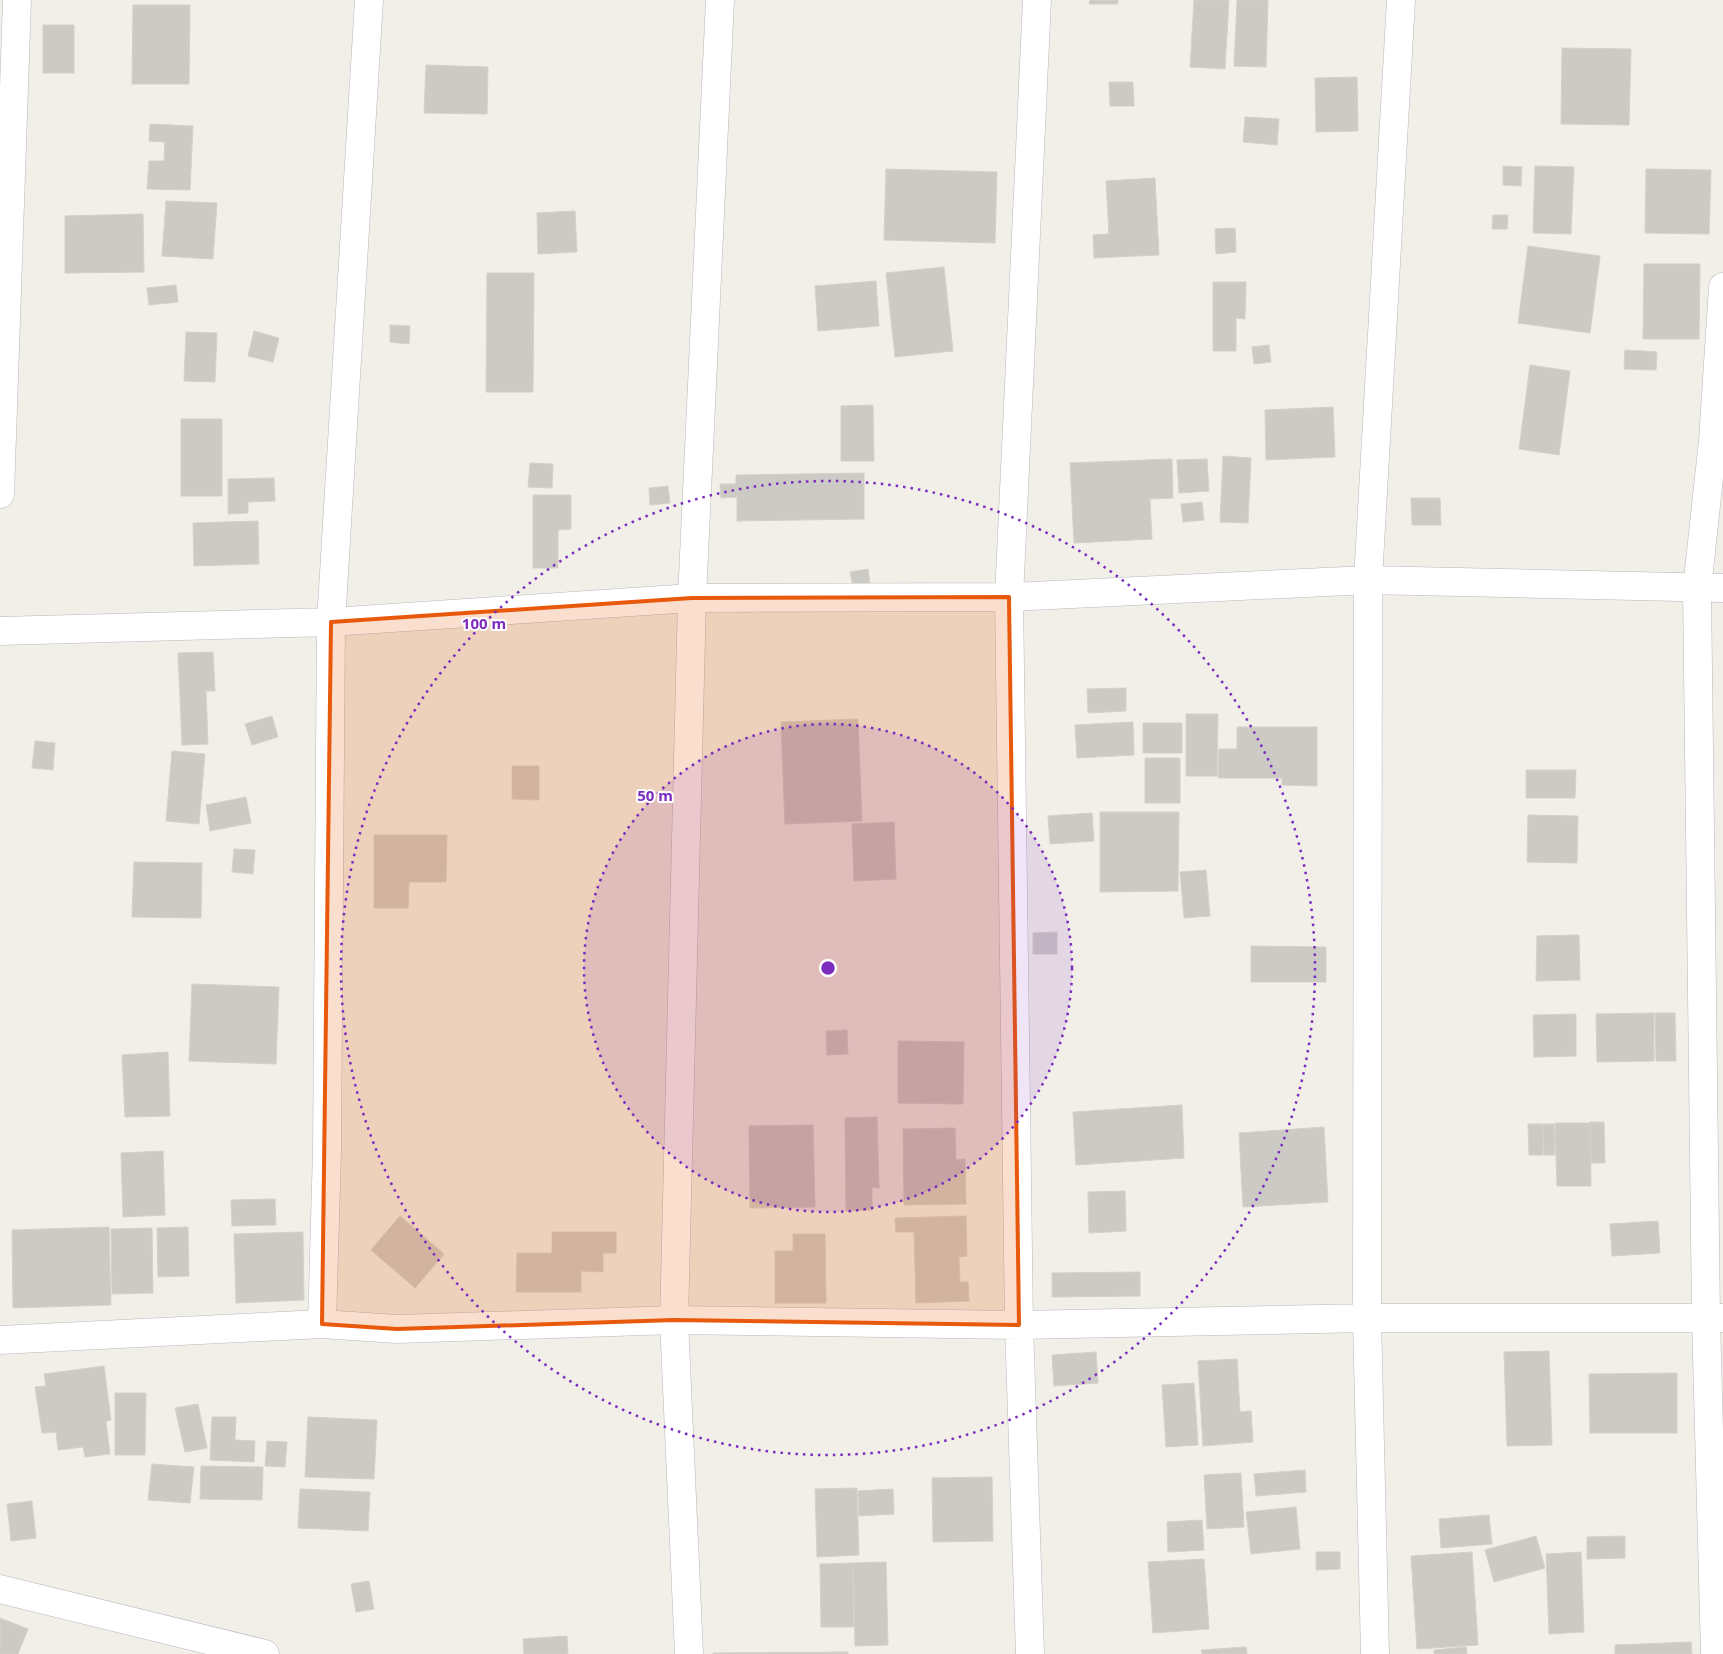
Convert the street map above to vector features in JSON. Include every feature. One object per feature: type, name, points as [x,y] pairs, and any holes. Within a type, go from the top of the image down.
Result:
[{"type":"street","points":[[0,494],[17,0]]},
{"type":"street","points":[[322,1324],[327,1141],[331,622],[369,0]]},
{"type":"street","points":[[689,1654],[674,1320],[692,598],[720,0]]},
{"type":"street","points":[[1030,1654],[1019,1325],[1009,597],[1037,0]]},
{"type":"street","points":[[1375,1654],[1367,1318],[1368,580],[1402,0]]},
{"type":"street","points":[[1715,1654],[1710,588],[1713,441],[1723,287]]},
{"type":"street","points":[[0,631],[331,622],[692,598],[1009,597],[1368,580],[1710,588]]},
{"type":"street","points":[[0,1340],[322,1324],[397,1329],[674,1320],[1019,1325],[1367,1318],[1714,1318]]},
{"type":"street","points":[[0,1588],[265,1654]]},
{"type":"highlighted area","points":[[1009,597],[1019,1325],[674,1320],[397,1329],[322,1324],[331,622],[692,598]]},
{"type":"building","points":[[1090,0],[1118,0],[1118,4],[1089,4]]},
{"type":"building","points":[[1194,0],[1229,0],[1225,69],[1190,67]]},
{"type":"building","points":[[1237,0],[1268,0],[1266,67],[1234,66]]},
{"type":"building","points":[[133,5],[190,5],[189,84],[132,84]]},
{"type":"building","points":[[43,25],[74,25],[74,73],[43,73]]},
{"type":"building","points":[[1562,48],[1631,49],[1629,125],[1561,124]]},
{"type":"building","points":[[426,65],[488,67],[487,114],[424,113]]},
{"type":"building","points":[[1357,77],[1358,131],[1316,132],[1315,78]]},
{"type":"building","points":[[1109,82],[1133,82],[1134,106],[1110,106]]},
{"type":"building","points":[[1245,117],[1279,119],[1277,145],[1243,142]]},
{"type":"building","points":[[150,124],[193,126],[190,190],[147,189],[149,161],[164,161],[165,142],[149,141]]},
{"type":"building","points":[[1503,166],[1522,167],[1521,186],[1503,185]]},
{"type":"building","points":[[1535,166],[1574,167],[1571,234],[1533,233]]},
{"type":"building","points":[[886,169],[997,172],[995,243],[884,240]]},
{"type":"building","points":[[1646,169],[1711,170],[1709,234],[1645,233]]},
{"type":"building","points":[[1155,178],[1159,255],[1094,258],[1093,235],[1109,234],[1106,181]]},
{"type":"building","points":[[166,201],[217,203],[213,259],[162,256]]},
{"type":"building","points":[[575,211],[577,252],[538,254],[537,213]]},
{"type":"building","points":[[143,214],[144,272],[65,273],[65,216]]},
{"type":"building","points":[[1493,215],[1508,215],[1507,229],[1492,229]]},
{"type":"building","points":[[1235,228],[1236,252],[1216,254],[1215,229]]},
{"type":"building","points":[[1528,246],[1600,256],[1590,333],[1518,323]]},
{"type":"building","points":[[1644,264],[1700,264],[1699,339],[1643,339]]},
{"type":"building","points":[[944,267],[953,351],[895,357],[886,273]]},
{"type":"building","points":[[487,273],[534,273],[533,392],[486,392]]},
{"type":"building","points":[[876,281],[879,326],[818,331],[815,286]]},
{"type":"building","points":[[1213,282],[1246,282],[1245,319],[1236,318],[1236,351],[1213,351]]},
{"type":"building","points":[[176,285],[178,302],[149,305],[147,288]]},
{"type":"building","points":[[390,325],[410,326],[409,344],[390,342]]},
{"type":"building","points":[[254,331],[279,338],[273,362],[248,356]]},
{"type":"building","points":[[186,332],[217,333],[215,382],[184,381]]},
{"type":"building","points":[[1269,345],[1271,362],[1254,364],[1252,347]]},
{"type":"building","points":[[1625,350],[1657,352],[1656,370],[1624,369]]},
{"type":"building","points":[[1530,365],[1570,371],[1559,455],[1519,449]]},
{"type":"building","points":[[873,405],[874,461],[841,461],[841,406]]},
{"type":"building","points":[[1333,407],[1335,457],[1266,460],[1265,410]]},
{"type":"building","points":[[181,419],[222,419],[222,496],[181,496]]},
{"type":"building","points":[[1223,456],[1251,458],[1248,523],[1220,522]]},
{"type":"building","points":[[1172,459],[1173,498],[1150,499],[1152,539],[1074,543],[1070,463]]},
{"type":"building","points":[[1207,459],[1209,491],[1179,493],[1177,460]]},
{"type":"building","points":[[530,463],[553,464],[552,488],[528,487]]},
{"type":"building","points":[[864,473],[864,519],[737,521],[737,497],[721,498],[720,484],[736,484],[736,475]]},
{"type":"building","points":[[274,478],[275,501],[248,502],[248,513],[228,514],[228,479]]},
{"type":"building","points":[[668,486],[670,503],[650,505],[649,488]]},
{"type":"building","points":[[533,495],[571,495],[571,529],[558,530],[558,568],[533,568]]},
{"type":"building","points":[[1411,498],[1440,498],[1441,525],[1412,525]]},
{"type":"building","points":[[1202,502],[1204,520],[1183,522],[1181,504]]},
{"type":"building","points":[[258,521],[259,564],[194,566],[193,523]]},
{"type":"building","points":[[868,569],[870,583],[853,586],[850,572]]},
{"type":"building","points":[[213,652],[215,691],[206,691],[208,744],[182,745],[178,653]]},
{"type":"building","points":[[1126,688],[1126,711],[1088,713],[1087,689]]},
{"type":"building","points":[[1186,714],[1218,714],[1217,776],[1186,776]]},
{"type":"building","points":[[272,716],[278,737],[252,745],[245,724]]},
{"type":"building","points":[[858,719],[862,821],[785,824],[781,722]]},
{"type":"building","points":[[1133,722],[1134,755],[1077,758],[1075,725]]},
{"type":"building","points":[[1143,723],[1182,723],[1182,753],[1143,753]]},
{"type":"building","points":[[1237,727],[1317,727],[1317,786],[1282,785],[1282,778],[1218,778],[1219,749],[1237,749]]},
{"type":"building","points":[[35,741],[55,743],[53,770],[32,768]]},
{"type":"building","points":[[172,751],[205,754],[199,824],[166,821]]},
{"type":"building","points":[[1145,758],[1180,758],[1180,803],[1145,803]]},
{"type":"building","points":[[512,766],[539,766],[539,800],[512,799]]},
{"type":"building","points":[[1526,770],[1576,770],[1575,798],[1526,798]]},
{"type":"building","points":[[246,797],[251,823],[210,831],[206,805]]},
{"type":"building","points":[[1100,812],[1179,812],[1178,891],[1100,892]]},
{"type":"building","points":[[1092,813],[1094,841],[1050,844],[1048,816]]},
{"type":"building","points":[[1528,815],[1578,816],[1577,863],[1527,862]]},
{"type":"building","points":[[894,822],[896,879],[854,881],[852,824]]},
{"type":"building","points":[[374,835],[447,835],[446,882],[409,882],[408,908],[374,908]]},
{"type":"building","points":[[234,849],[255,850],[253,874],[232,872]]},
{"type":"building","points":[[134,862],[202,863],[201,918],[132,917]]},
{"type":"building","points":[[1206,870],[1210,916],[1184,918],[1180,872]]},
{"type":"building","points":[[1057,932],[1057,954],[1033,954],[1033,933]]},
{"type":"building","points":[[1579,935],[1580,980],[1536,981],[1537,936]]},
{"type":"building","points":[[1251,946],[1326,947],[1326,982],[1251,982]]},
{"type":"building","points":[[192,984],[279,987],[276,1064],[189,1061]]},
{"type":"building","points":[[1654,1013],[1654,1061],[1597,1062],[1596,1014]]},
{"type":"building","points":[[1655,1013],[1675,1013],[1676,1061],[1656,1061]]},
{"type":"building","points":[[1576,1014],[1576,1056],[1534,1057],[1533,1015]]},
{"type":"building","points":[[847,1030],[848,1054],[827,1055],[826,1031]]},
{"type":"building","points":[[898,1041],[964,1042],[963,1104],[898,1103]]},
{"type":"building","points":[[168,1052],[170,1116],[125,1117],[122,1055]]},
{"type":"building","points":[[1182,1105],[1184,1158],[1076,1165],[1073,1112]]},
{"type":"building","points":[[877,1117],[879,1188],[872,1187],[872,1210],[846,1211],[845,1118]]},
{"type":"building","points":[[1590,1122],[1604,1122],[1605,1163],[1591,1163]]},
{"type":"building","points":[[1555,1123],[1590,1123],[1591,1186],[1557,1186]]},
{"type":"building","points":[[1528,1124],[1543,1124],[1543,1155],[1529,1155]]},
{"type":"building","points":[[1543,1124],[1554,1124],[1555,1155],[1544,1155]]},
{"type":"building","points":[[813,1125],[815,1207],[750,1208],[749,1126]]},
{"type":"building","points":[[1324,1127],[1328,1202],[1243,1207],[1239,1133]]},
{"type":"building","points":[[955,1128],[956,1160],[965,1159],[966,1204],[904,1205],[903,1129]]},
{"type":"building","points":[[163,1151],[165,1215],[123,1217],[121,1153]]},
{"type":"building","points":[[1125,1191],[1126,1231],[1089,1233],[1088,1192]]},
{"type":"building","points":[[275,1199],[276,1225],[232,1226],[231,1200]]},
{"type":"building","points":[[400,1216],[444,1254],[415,1288],[371,1250]]},
{"type":"building","points":[[966,1216],[967,1256],[959,1257],[960,1282],[968,1282],[969,1301],[916,1303],[914,1232],[896,1232],[895,1218]]},
{"type":"building","points":[[1658,1221],[1660,1253],[1612,1256],[1610,1224]]},
{"type":"building","points":[[109,1227],[111,1305],[13,1308],[12,1230]]},
{"type":"building","points":[[188,1227],[189,1276],[158,1277],[157,1228]]},
{"type":"building","points":[[152,1228],[153,1293],[112,1294],[111,1229]]},
{"type":"building","points":[[303,1232],[304,1300],[236,1303],[234,1234]]},
{"type":"building","points":[[552,1232],[616,1232],[616,1253],[603,1253],[603,1272],[581,1271],[581,1292],[516,1292],[517,1253],[552,1253]]},
{"type":"building","points":[[793,1234],[825,1234],[826,1303],[775,1303],[775,1251],[793,1251]]},
{"type":"building","points":[[1140,1272],[1140,1296],[1052,1297],[1052,1273]]},
{"type":"building","points":[[1549,1351],[1552,1445],[1507,1446],[1504,1352]]},
{"type":"building","points":[[1096,1352],[1098,1383],[1054,1386],[1052,1355]]},
{"type":"building","points":[[1237,1359],[1240,1412],[1251,1411],[1253,1442],[1203,1446],[1198,1361]]},
{"type":"building","points":[[104,1366],[111,1420],[106,1421],[110,1454],[85,1457],[83,1447],[58,1450],[56,1432],[42,1433],[35,1387],[46,1386],[44,1374]]},
{"type":"building","points":[[1677,1373],[1677,1433],[1590,1433],[1589,1374]]},
{"type":"building","points":[[1194,1383],[1198,1445],[1166,1447],[1162,1385]]},
{"type":"building","points":[[115,1393],[146,1393],[145,1455],[115,1455]]},
{"type":"building","points":[[198,1404],[207,1448],[185,1452],[175,1408]]},
{"type":"building","points":[[212,1417],[236,1417],[235,1440],[255,1441],[254,1462],[210,1460]]},
{"type":"building","points":[[308,1417],[377,1420],[374,1479],[305,1477]]},
{"type":"building","points":[[267,1441],[287,1442],[285,1467],[265,1466]]},
{"type":"building","points":[[152,1464],[194,1467],[190,1503],[148,1500]]},
{"type":"building","points":[[201,1466],[263,1467],[262,1500],[200,1499]]},
{"type":"building","points":[[1305,1470],[1306,1492],[1256,1496],[1254,1474]]},
{"type":"building","points":[[1241,1473],[1244,1527],[1207,1529],[1204,1475]]},
{"type":"building","points":[[992,1477],[993,1541],[933,1542],[932,1478]]},
{"type":"building","points":[[857,1488],[859,1555],[817,1557],[815,1489]]},
{"type":"building","points":[[300,1489],[370,1492],[368,1531],[298,1528]]},
{"type":"building","points":[[893,1489],[894,1514],[859,1516],[858,1491]]},
{"type":"building","points":[[32,1501],[36,1538],[11,1541],[7,1504]]},
{"type":"building","points":[[1296,1507],[1300,1549],[1251,1554],[1246,1512]]},
{"type":"building","points":[[1489,1515],[1492,1544],[1441,1548],[1439,1519]]},
{"type":"building","points":[[1202,1520],[1204,1550],[1168,1552],[1167,1522]]},
{"type":"building","points":[[1536,1536],[1545,1568],[1494,1582],[1485,1550]]},
{"type":"building","points":[[1625,1536],[1625,1558],[1587,1559],[1587,1537]]},
{"type":"building","points":[[1316,1552],[1340,1552],[1340,1569],[1316,1570]]},
{"type":"building","points":[[1472,1552],[1478,1645],[1417,1649],[1411,1556]]},
{"type":"building","points":[[1581,1552],[1584,1632],[1549,1634],[1546,1554]]},
{"type":"building","points":[[1204,1559],[1209,1629],[1153,1633],[1148,1562]]},
{"type":"building","points":[[886,1562],[888,1645],[855,1646],[853,1563]]},
{"type":"building","points":[[853,1563],[854,1627],[821,1627],[820,1564]]},
{"type":"building","points":[[369,1581],[374,1609],[356,1612],[351,1584]]},
{"type":"building","points":[[0,1618],[28,1629],[18,1654],[0,1654]]},
{"type":"building","points":[[567,1636],[568,1654],[524,1654],[523,1639]]},
{"type":"building","points":[[1691,1642],[1692,1654],[1615,1654],[1615,1645]]},
{"type":"building","points":[[1246,1647],[1247,1654],[1202,1654],[1201,1650]]},
{"type":"building","points":[[1466,1647],[1467,1654],[1434,1654],[1434,1650]]},
{"type":"building","points":[[848,1652],[848,1654],[713,1654],[713,1653]]}]
